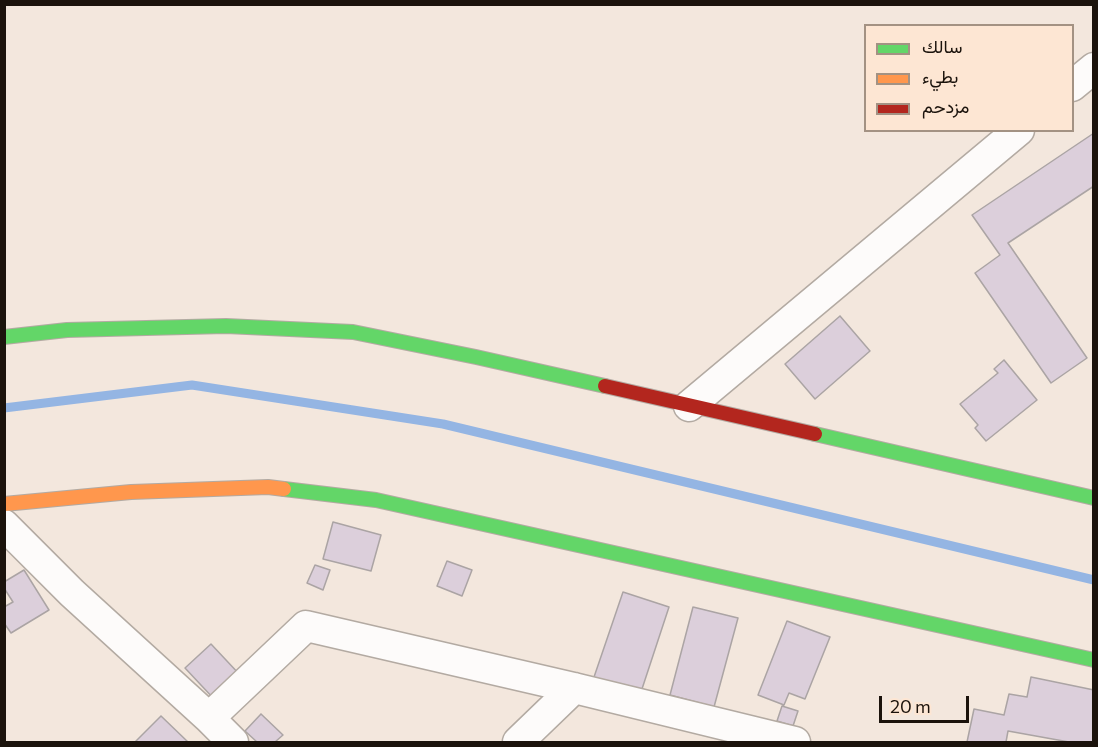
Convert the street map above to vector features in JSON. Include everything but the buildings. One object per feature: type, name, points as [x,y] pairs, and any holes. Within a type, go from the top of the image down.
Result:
[{"type":"street","points":[[1074,84],[1094,68]]},
{"type":"street","points":[[689,406],[1017,132]]},
{"type":"street","points":[[4,337],[67,330],[226,326],[353,332],[476,357],[1094,498]]},
{"type":"street","points":[[4,504],[131,492],[268,487],[376,500],[1094,660]]},
{"type":"street","points":[[4,525],[72,593],[233,742]]},
{"type":"street","points":[[209,718],[306,626],[795,742]]},
{"type":"street","points":[[518,742],[574,688]]},
{"type":"waterway","points":[[4,408],[192,385],[443,424],[1094,580]]},
{"type":"traffic: fast","points":[[4,337],[67,330],[226,326],[353,332],[605,386]]},
{"type":"traffic: fast","points":[[815,434],[1094,498]]},
{"type":"traffic: fast","points":[[284,489],[376,500],[1094,660]]},
{"type":"traffic: slow","points":[[4,504],[131,492],[268,487],[284,489]]},
{"type":"traffic: jam","points":[[605,386],[815,434]]}]
